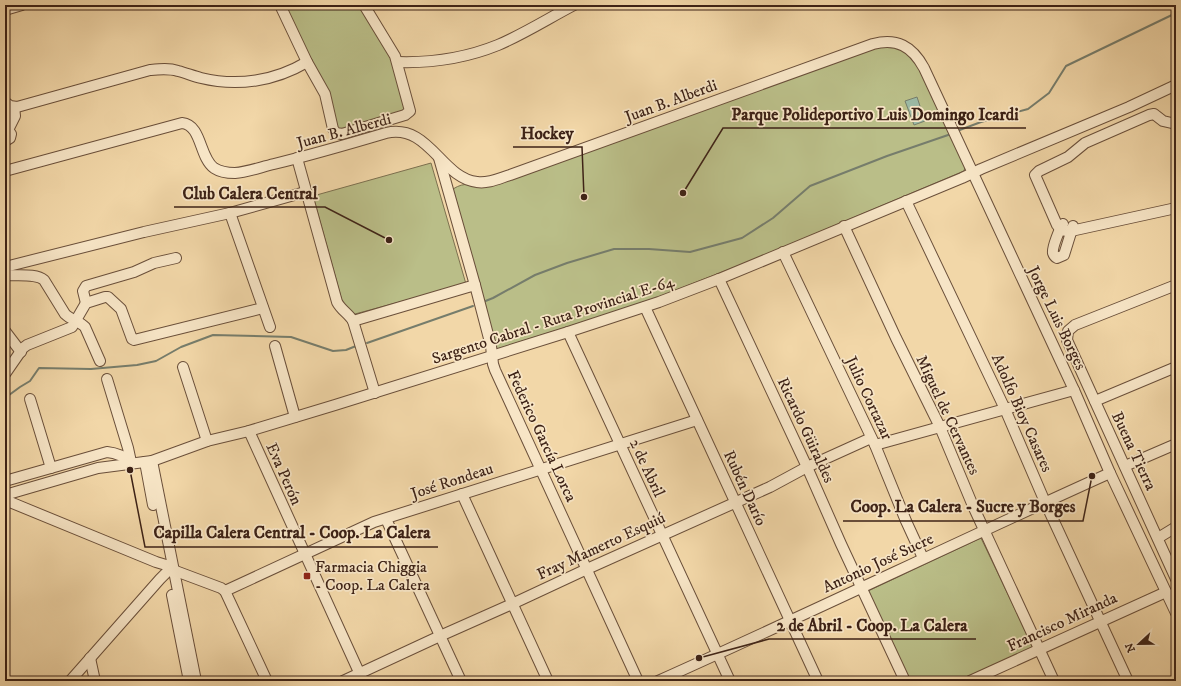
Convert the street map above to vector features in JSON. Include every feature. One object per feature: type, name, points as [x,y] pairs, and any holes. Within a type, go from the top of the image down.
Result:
[{"type":"street","points":[[5,10],[22,5]]},
{"type":"street","points":[[280,5],[307,62],[327,99],[333,129],[342,134],[408,114],[410,108],[398,62],[364,5]]},
{"type":"street","points":[[398,62],[444,60],[489,48],[515,37],[574,5]]},
{"type":"street","name":"Juan B. Alberdi","points":[[5,171],[182,123],[190,125],[194,129],[206,159],[215,168],[227,173],[242,172],[386,133],[399,131],[413,135],[426,144],[460,175],[472,181],[487,182],[872,44],[882,42],[899,44]]},
{"type":"street","name":"Jorge Luis Borges","points":[[899,44],[908,48],[918,58],[974,173],[1010,256],[1074,390],[1110,473],[1176,613]]},
{"type":"street","points":[[5,141],[11,136],[6,129],[15,116],[9,104],[150,70],[168,69],[199,78],[216,81],[247,82],[275,76],[307,62]]},
{"type":"street","name":"Sargento Cabral - Ruta Provincial E-64","points":[[5,495],[98,468],[131,462],[148,461],[492,357],[645,307],[719,279],[974,173],[1129,107],[1176,85]]},
{"type":"street","points":[[1073,228],[1064,255],[1058,258],[1054,255],[1053,251],[1062,227],[1060,219],[1037,173],[1064,160],[1085,143],[1149,115],[1154,114],[1163,121],[1176,124]]},
{"type":"street","name":"Federico García Lorca","points":[[438,156],[475,285],[491,346],[495,370],[638,681]]},
{"type":"street","points":[[297,158],[305,192],[337,302],[342,310],[351,317],[353,321],[375,393]]},
{"type":"street","points":[[449,194],[451,186],[457,182],[464,180],[472,181]]},
{"type":"street","points":[[5,267],[144,232],[230,213],[305,192]]},
{"type":"street","name":"Adolfo Bioy Casares","points":[[906,201],[1005,409],[1045,502],[1128,681]]},
{"type":"street","points":[[1073,228],[1176,204]]},
{"type":"street","points":[[1062,227],[1073,228],[1176,208]]},
{"type":"street","points":[[230,213],[270,328]]},
{"type":"street","name":"Miguel de Cervantes","points":[[844,226],[940,427],[970,500],[1054,681]]},
{"type":"street","name":"Julio Cortazar","points":[[783,252],[873,441],[923,558]]},
{"type":"street","points":[[5,374],[27,345],[72,327],[86,303],[83,291],[86,286],[134,272],[154,263],[176,258]]},
{"type":"street","points":[[5,275],[36,275],[41,277],[65,314],[85,327],[100,361]]},
{"type":"street","name":"Ricardo Güiraldes","points":[[719,279],[905,681]]},
{"type":"street","points":[[353,321],[475,285]]},
{"type":"street","name":"Buena Tierra","points":[[1176,285],[1075,325],[1070,328],[1067,336],[1068,345],[1176,579]]},
{"type":"street","points":[[86,303],[108,297],[121,309],[132,339],[134,340],[263,308]]},
{"type":"street","name":"Rubén Darío","points":[[645,307],[818,681]]},
{"type":"street","points":[[5,331],[21,352]]},
{"type":"street","name":"2 de Abril","points":[[568,332],[730,681]]},
{"type":"street","points":[[275,346],[295,417]]},
{"type":"street","points":[[183,367],[207,442]]},
{"type":"street","points":[[1095,401],[1176,367]]},
{"type":"street","points":[[107,379],[131,462]]},
{"type":"street","name":"Fray Mamerto Esquiú","points":[[343,681],[361,677],[440,636],[770,487],[807,467],[873,441],[940,427],[1074,390]]},
{"type":"street","points":[[30,399],[51,468]]},
{"type":"street","name":"José Rondeau","points":[[225,591],[370,524],[697,420]]},
{"type":"street","name":"Eva Perón","points":[[248,431],[361,677]]},
{"type":"street","points":[[1124,466],[1176,444]]},
{"type":"street","name":"Sargento Cabral - Ruta Provincial E-64","points":[[5,481],[107,452],[119,455],[131,462]]},
{"type":"street","points":[[148,461],[189,681]]},
{"type":"street","name":"Antonio José Sucre","points":[[658,681],[1110,473]]},
{"type":"street","points":[[462,494],[548,681]]},
{"type":"street","points":[[5,500],[156,562],[169,569],[221,588],[225,591],[267,681]]},
{"type":"street","points":[[386,519],[461,681]]},
{"type":"street","points":[[1158,538],[1176,527]]},
{"type":"street","points":[[70,681],[169,569]]},
{"type":"street","points":[[169,569],[196,681]]},
{"type":"street","name":"Francisco Miranda","points":[[976,680],[1039,649],[1166,592]]},
{"type":"street","points":[[90,658],[95,681]]},
{"type":"green space","points":[[284,5],[360,5],[394,61],[406,110],[340,130],[336,128]]},
{"type":"green space","points":[[893,45],[912,54],[965,167],[964,171],[755,259],[646,302],[497,349],[453,189],[461,185],[484,187],[874,47]]},
{"type":"green space","points":[[431,163],[466,284],[355,314],[344,308],[313,196]]},
{"type":"green space","points":[[981,538],[1034,649],[965,681],[910,681],[868,591]]},
{"type":"shaded area","points":[[917,97],[925,121],[914,125],[905,101]]},
{"type":"waterway","points":[[957,131],[981,122],[1028,109],[1049,93],[1066,66],[1176,13]]},
{"type":"waterway","points":[[483,302],[535,275],[567,263],[614,249],[649,249],[690,252],[742,238],[773,218],[810,186],[887,156],[951,134]]},
{"type":"waterway","points":[[367,343],[473,306]]},
{"type":"waterway","points":[[5,398],[30,381],[39,368],[91,369],[137,365],[156,361],[181,347],[213,335],[291,337],[333,351],[346,350],[356,346]]},
{"type":"place","name":"Parque Polideportivo Luis Domingo Icardi","points":[[683,193]]},
{"type":"place","name":"Hockey","points":[[584,197]]},
{"type":"place","name":"Club Calera Central","points":[[389,240]]},
{"type":"place","name":"Capilla Calera Central - Coop. La Calera","points":[[130,470]]},
{"type":"place","name":"Coop. La Calera - Sucre y Borges","points":[[1092,476]]},
{"type":"place","name":"Farmacia Chiggia - Coop. La Calera","points":[[307,576]]},
{"type":"place","name":"2 de Abril - Coop. La Calera","points":[[699,658]]}]
